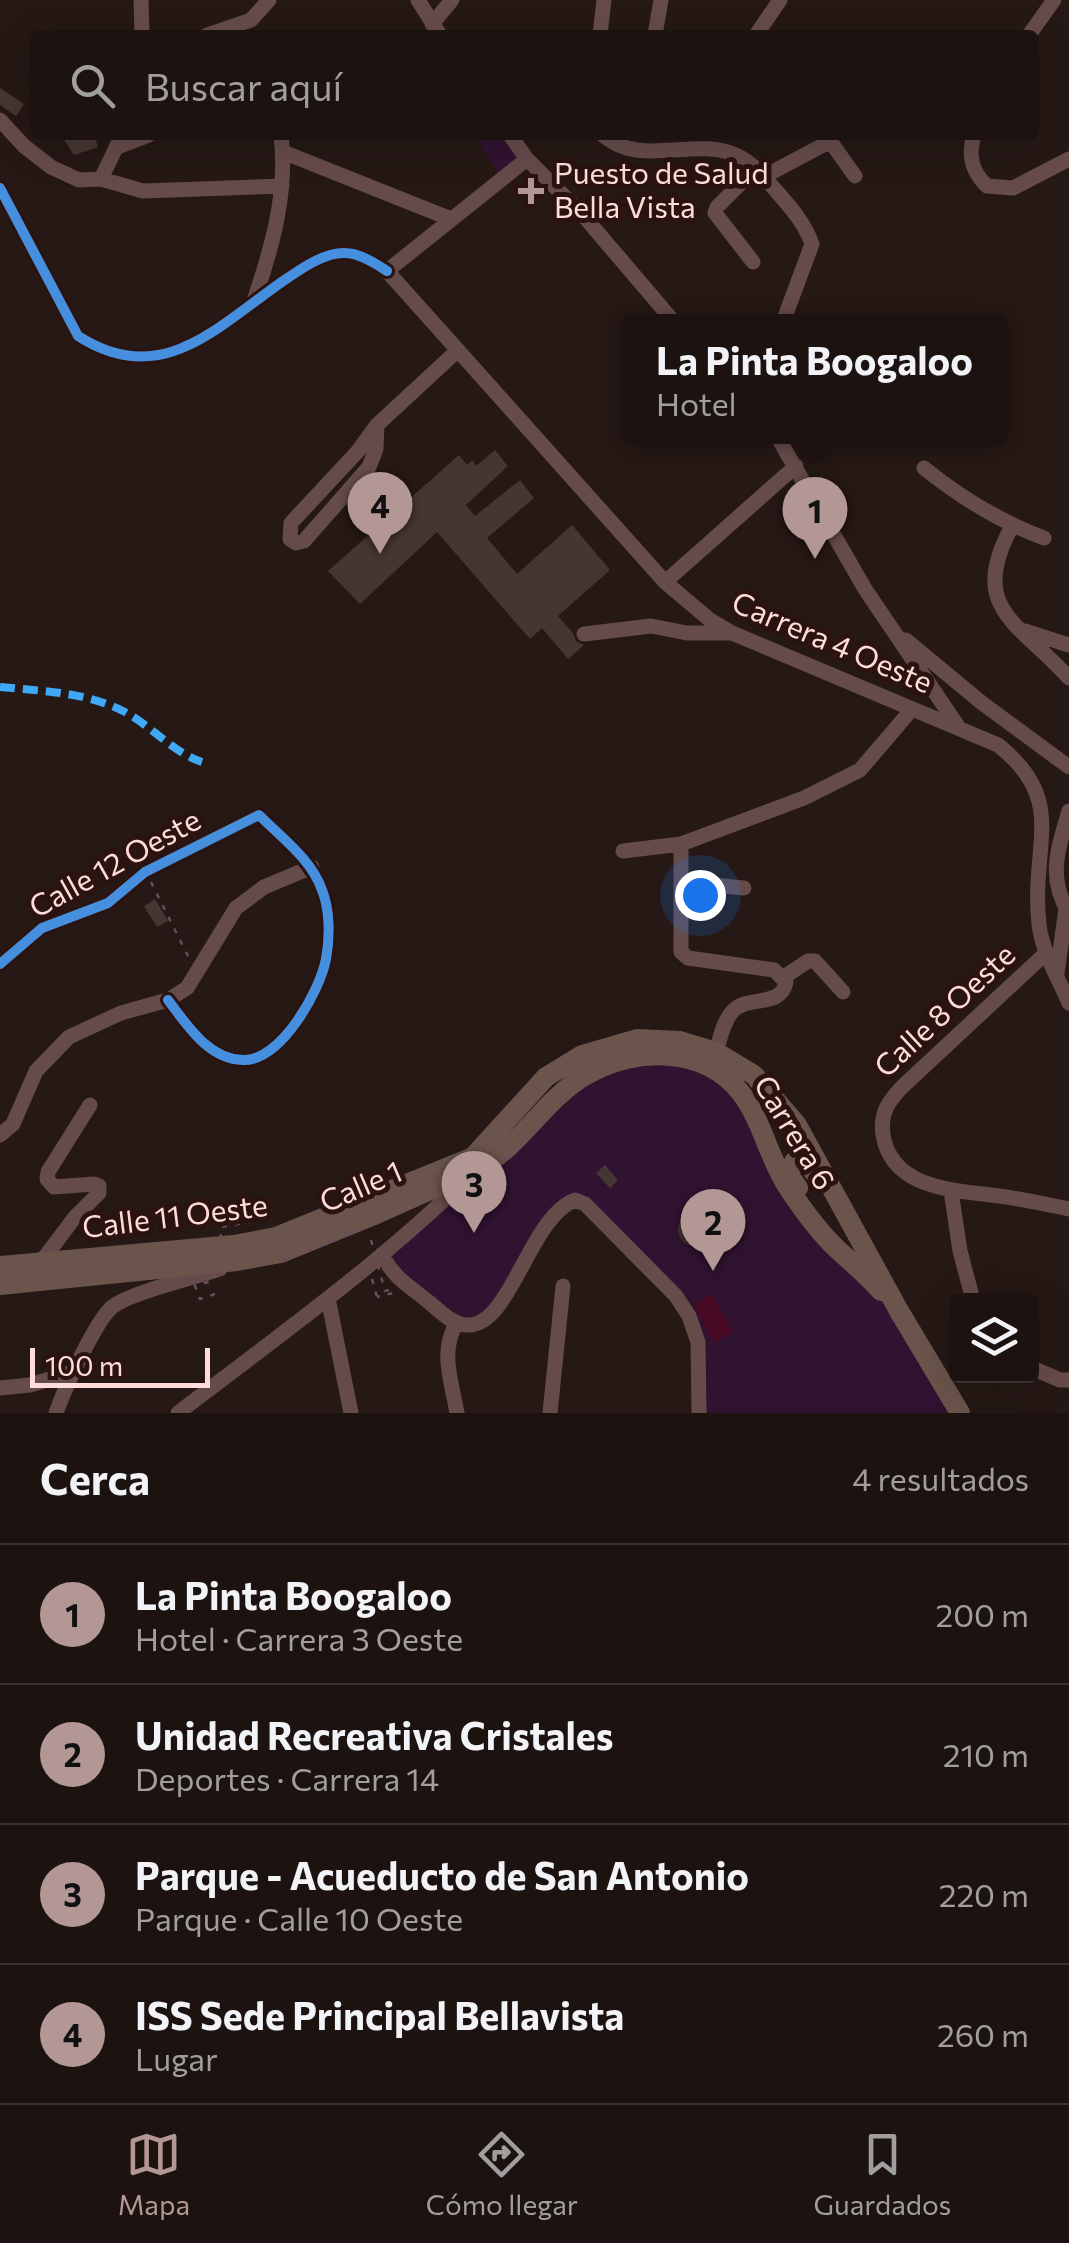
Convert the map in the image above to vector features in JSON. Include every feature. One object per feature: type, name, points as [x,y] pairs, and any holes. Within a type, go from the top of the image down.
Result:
[{"type":"main road","name":"Calle 11 Oeste","points":[[0,1271],[41,1262],[234,1246],[276,1238],[474,1157],[546,1077],[582,1055],[637,1039],[680,1041],[716,1052]]},
{"type":"main road","name":"Carrera 6","points":[[716,1052],[733,1060],[764,1085],[797,1125],[960,1413]]},
{"type":"main road","points":[[716,1052],[773,1139],[785,1146],[791,1142],[793,1128],[764,1085]]},
{"type":"main road","name":"Carrera 6","points":[[664,1054],[708,1068],[738,1090],[786,1186],[836,1248],[866,1273],[899,1311]]},
{"type":"main road","name":"Calle 1","points":[[281,1253],[491,1161],[568,1087],[610,1064],[664,1054]]},
{"type":"main road","points":[[836,1248],[789,1175],[794,1162],[808,1163],[856,1231]]},
{"type":"main road","name":"Calle 11 Oeste","points":[[0,1271],[237,1262],[281,1253]]},
{"type":"street","points":[[141,0],[142,30]]},
{"type":"street","points":[[254,27],[269,0]]},
{"type":"street","points":[[418,0],[436,30]]},
{"type":"street","points":[[436,30],[452,0]]},
{"type":"street","points":[[601,30],[604,0]]},
{"type":"street","points":[[656,30],[661,0]]},
{"type":"street","points":[[759,30],[780,0]]},
{"type":"street","points":[[1033,30],[1054,0]]},
{"type":"street","points":[[0,120],[51,167],[79,180],[100,179],[143,190],[282,186]]},
{"type":"street","points":[[100,179],[121,140]]},
{"type":"street","points":[[514,140],[667,314]]},
{"type":"street","points":[[612,140],[658,153],[703,142],[735,154],[759,172],[808,230],[812,244],[786,314]]},
{"type":"street","points":[[973,140],[970,156],[973,168],[987,186],[1014,188],[1069,159]]},
{"type":"street","points":[[752,262],[715,213],[717,206],[759,172],[828,143],[855,176]]},
{"type":"street","points":[[254,300],[274,242],[282,186],[282,144],[451,219]]},
{"type":"street","points":[[0,188],[7,212],[78,336],[94,346],[137,359],[157,358],[190,344],[304,268],[334,254],[347,252],[387,271],[528,159]]},
{"type":"street","name":"Carrera 4 Oeste","points":[[387,271],[666,582],[710,620],[732,633],[956,725],[1020,759],[1035,775],[1047,801],[1048,829],[1038,904],[1046,953],[1069,1002]]},
{"type":"street","points":[[377,425],[376,449],[369,467],[304,540],[296,543],[290,539],[290,522],[358,452],[377,425],[458,350]]},
{"type":"street","points":[[782,444],[888,624],[956,725]]},
{"type":"street","points":[[666,582],[796,466]]},
{"type":"street","points":[[924,468],[1012,526],[1044,538]]},
{"type":"street","points":[[1012,526],[993,576],[999,608],[1069,678]]},
{"type":"street","points":[[888,624],[982,703],[1069,767]]},
{"type":"street","points":[[584,634],[652,626],[686,633],[732,633]]},
{"type":"street","points":[[1021,630],[1069,645]]},
{"type":"street","points":[[623,852],[681,844],[804,798],[860,770],[908,715]]},
{"type":"street","points":[[1056,974],[1067,911],[1054,873],[1069,811]]},
{"type":"street","name":"Calle 12 Oeste","points":[[0,964],[42,928],[108,903],[146,872],[259,815],[312,867]]},
{"type":"street","points":[[681,844],[681,952],[688,958],[774,970],[784,977],[786,988],[782,994],[741,1005],[731,1013],[716,1052]]},
{"type":"street","points":[[0,1135],[13,1124],[36,1072],[69,1037],[121,1013],[168,1000],[187,988],[236,908],[264,887],[312,867],[326,906],[326,958],[312,998],[270,1052],[244,1060],[220,1053],[195,1037],[168,1000]]},
{"type":"street","points":[[681,882],[744,888]]},
{"type":"street","name":"Calle 8 Oeste","points":[[1046,953],[886,1104],[881,1123],[885,1148],[901,1168],[920,1182],[951,1191],[1069,1209]]},
{"type":"street","points":[[784,977],[808,961],[815,961],[843,992]]},
{"type":"street","points":[[178,1413],[429,1216],[503,1142],[535,1099],[561,1076],[608,1056],[638,1050],[664,1054]]},
{"type":"street","points":[[41,1262],[99,1193],[99,1186],[94,1184],[54,1187],[47,1179],[90,1105]]},
{"type":"street","points":[[429,1216],[474,1157]]},
{"type":"street","points":[[951,1191],[971,1293]]},
{"type":"street","points":[[382,1254],[390,1272],[400,1281],[457,1323],[467,1326],[488,1317],[552,1214],[575,1200],[596,1212],[676,1296],[689,1316],[698,1342],[699,1413]]},
{"type":"street","points":[[60,1236],[68,1253],[86,1260]]},
{"type":"street","points":[[56,1413],[110,1308],[237,1262]]},
{"type":"street","points":[[550,1413],[563,1286]]},
{"type":"street","points":[[328,1298],[351,1413]]},
{"type":"street","points":[[457,1323],[448,1336],[446,1349],[457,1413]]},
{"type":"street","points":[[1039,1371],[1069,1380]]},
{"type":"street","points":[[0,1388],[30,1385],[74,1372]]},
{"type":"path","points":[[146,872],[197,974]]},
{"type":"path","points":[[215,1294],[200,1299],[195,1286],[214,1280],[222,1227]]},
{"type":"path","points":[[371,1240],[384,1291],[392,1289],[393,1293],[376,1297]]},
{"type":"shaded area","points":[[477,140],[510,140],[522,157],[498,172]]},
{"type":"shaded area","points":[[664,1053],[733,1085],[786,1186],[866,1273],[960,1413],[699,1413],[689,1316],[596,1212],[565,1203],[500,1303],[467,1326],[382,1254],[558,1094]]},
{"type":"shaded area","points":[[712,1294],[733,1332],[714,1343],[693,1304]]},
{"type":"building","points":[[0,88],[24,104],[16,116],[0,105]]},
{"type":"building","points":[[64,140],[96,140],[98,147],[74,155]]},
{"type":"building","points":[[495,450],[508,466],[466,505],[475,516],[520,480],[534,498],[487,538],[517,574],[572,525],[610,570],[558,616],[576,641],[584,645],[568,659],[542,628],[530,639],[437,532],[360,604],[328,571],[459,455],[467,465],[472,460],[476,466]]},
{"type":"building","points":[[155,899],[168,921],[157,927],[144,906]]},
{"type":"building","points":[[605,1165],[618,1180],[610,1188],[596,1173]]},
{"type":"building","points":[[694,1214],[705,1219],[710,1230],[705,1241],[694,1246],[683,1241],[678,1230],[683,1219]]},
{"type":"marked path","points":[[0,687],[63,693],[109,705],[202,762]]},
{"type":"cycle path","points":[[0,188],[78,336],[109,351],[137,357],[164,354],[190,345],[301,269],[330,255],[356,255],[387,271]]},
{"type":"cycle path","points":[[0,964],[42,928],[108,903],[145,872],[259,815],[303,859],[325,898],[328,942],[316,988],[284,1037],[257,1057],[243,1060],[209,1047],[168,1000]]},
{"type":"place","name":"Puesto de Salud Bella Vista","points":[[531,191]]},
{"type":"place","name":"ISS Sede Principal Bellavista","points":[[380,554]]},
{"type":"place","name":"La Pinta Boogaloo","points":[[815,559]]},
{"type":"place","name":"Parque - Acueducto de San Antonio","points":[[474,1233]]},
{"type":"place","name":"Unidad Recreativa Cristales","points":[[713,1271]]}]
